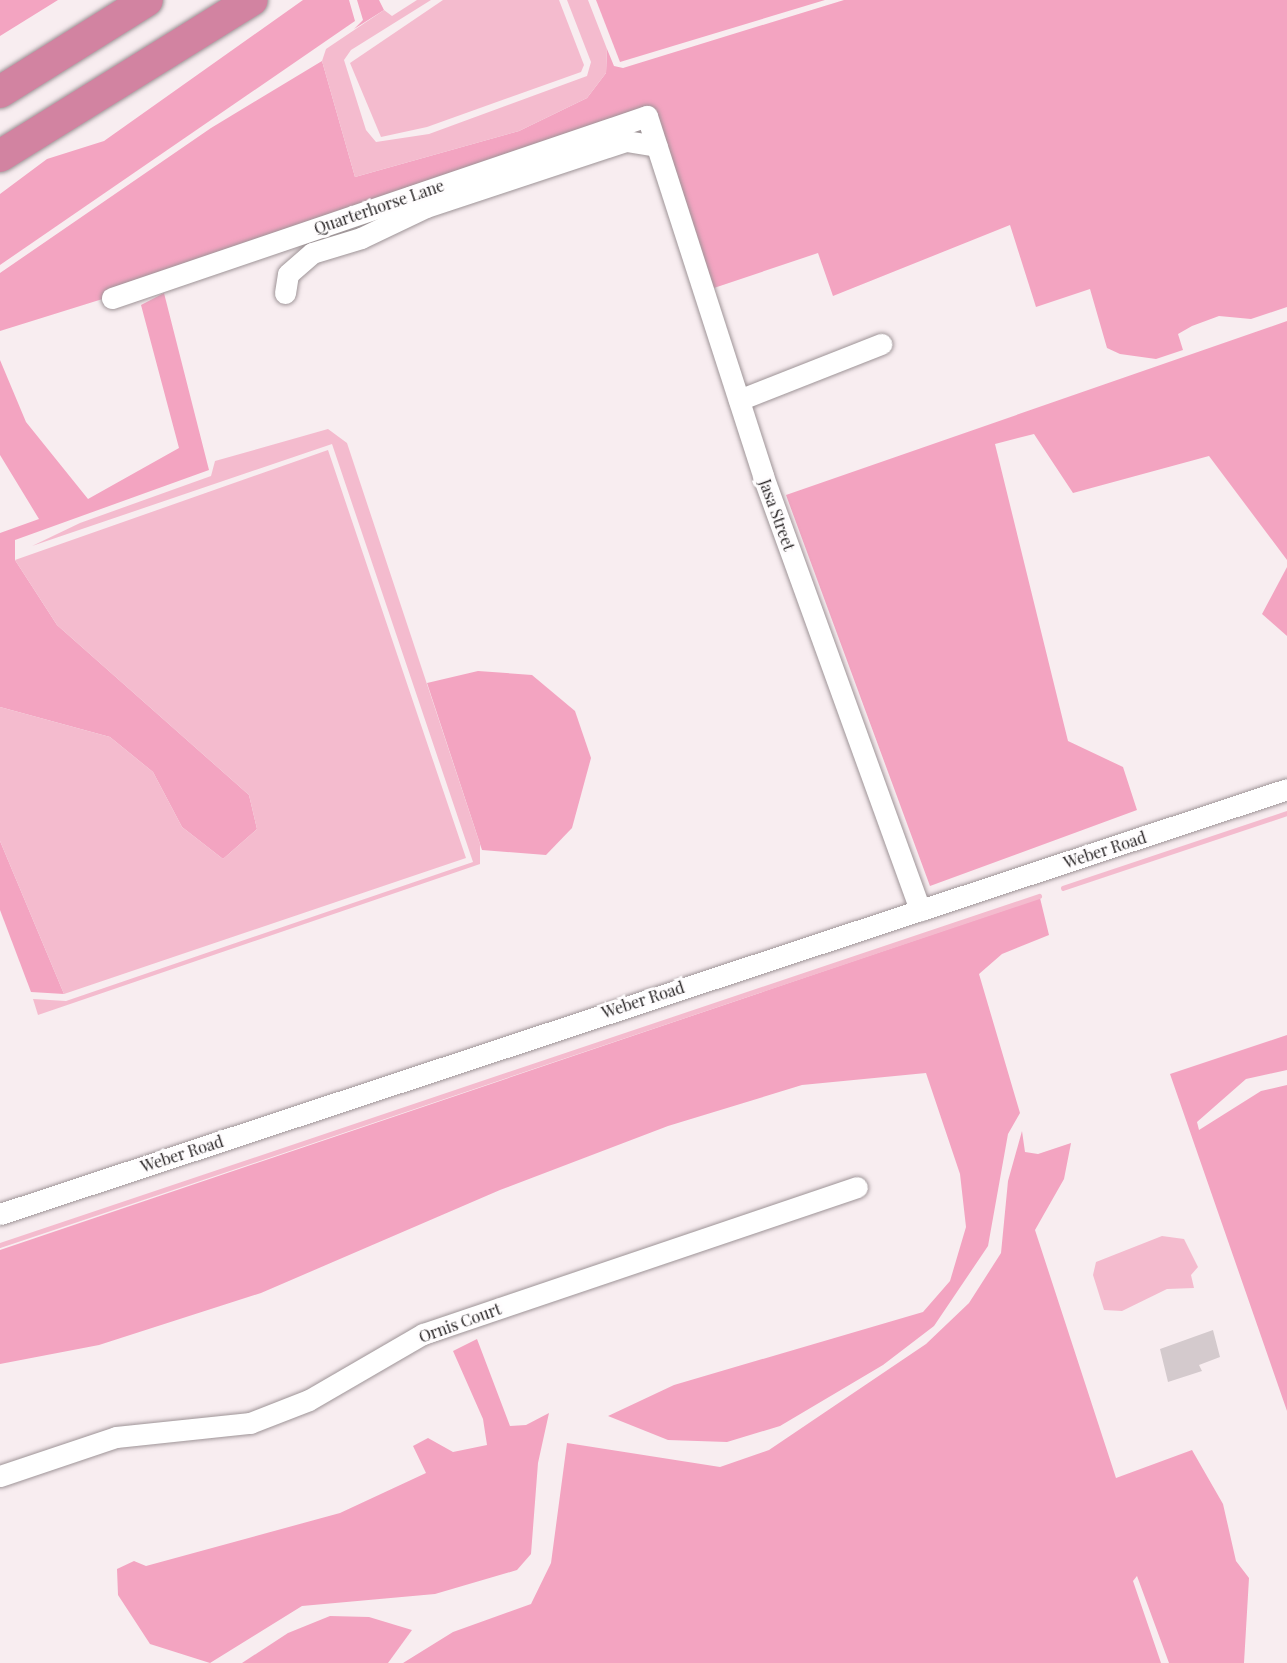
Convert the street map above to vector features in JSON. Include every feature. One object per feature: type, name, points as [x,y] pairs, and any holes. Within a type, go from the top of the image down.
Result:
[{"type":"highway","points":[[0,92],[147,0]]},
{"type":"highway","points":[[0,156],[252,0]]},
{"type":"street","name":"Jasa Street","points":[[647,116],[738,400],[920,910]]},
{"type":"street","name":"Quarterhorse Lane","points":[[112,298],[647,116]]},
{"type":"street","points":[[285,293],[288,274],[312,253],[361,238],[426,207],[626,141],[657,146]]},
{"type":"street","points":[[738,400],[881,344]]},
{"type":"street","name":"Weber Road","points":[[0,1214],[1287,789]]},
{"type":"street","name":"Ornis Court","points":[[0,1476],[116,1437],[250,1424],[309,1400],[423,1334],[856,1187]]},
{"type":"shaded area","points":[[0,0],[58,0],[0,36]]},
{"type":"shaded area","points":[[303,0],[349,0],[355,21],[0,265],[0,194],[47,159],[104,141]]},
{"type":"shaded area","points":[[357,0],[379,0],[384,10],[354,29],[363,20]]},
{"type":"shaded area","points":[[417,0],[431,0],[351,50],[344,60],[366,130],[376,142],[429,134],[587,76],[591,62],[567,0],[588,0],[607,49],[606,73],[587,98],[519,131],[355,177],[322,61],[326,49],[384,10],[392,16]]},
{"type":"shaded area","points":[[443,0],[559,0],[584,65],[581,72],[427,127],[381,137],[350,63]]},
{"type":"shaded area","points":[[596,0],[825,0],[620,62]]},
{"type":"shaded area","points":[[844,0],[1287,0],[1287,307],[1251,319],[1219,316],[1192,326],[1178,334],[1183,350],[1156,359],[1120,354],[1107,348],[1090,289],[1036,307],[1010,225],[833,296],[818,253],[708,290],[647,129],[0,331],[0,273],[211,128],[322,61],[355,177],[519,131],[587,98],[606,73],[607,49],[614,66],[623,68]]},
{"type":"shaded area","points":[[164,293],[209,470],[15,540],[15,560],[57,625],[249,795],[257,829],[223,859],[182,827],[153,772],[110,737],[0,707],[0,533],[39,519],[0,455],[0,360],[26,422],[88,499],[179,448],[141,305]]},
{"type":"shaded area","points":[[1287,321],[1287,560],[1209,456],[1073,493],[1034,434],[995,444],[1068,741],[1123,767],[1137,810],[930,886],[786,495]]},
{"type":"shaded area","points":[[328,429],[347,443],[480,844],[480,864],[38,1015],[33,999],[66,1001],[473,862],[332,444],[32,546],[80,523],[211,476],[215,461]]},
{"type":"shaded area","points":[[328,450],[466,858],[64,994],[0,841],[0,707],[110,737],[153,772],[182,827],[223,859],[257,829],[249,795],[57,625],[15,560]]},
{"type":"shaded area","points":[[1287,567],[1287,636],[1262,614]]},
{"type":"shaded area","points":[[478,671],[532,675],[575,711],[591,758],[572,828],[546,855],[482,850],[427,683]]},
{"type":"shaded area","points":[[0,841],[64,994],[31,992],[0,910]]},
{"type":"shaded area","points":[[1040,898],[1049,935],[1002,954],[979,974],[1020,1113],[1008,1134],[988,1246],[934,1326],[883,1365],[780,1426],[727,1442],[668,1440],[608,1416],[674,1385],[923,1312],[950,1281],[966,1227],[960,1174],[926,1073],[802,1085],[668,1126],[500,1190],[261,1293],[99,1345],[0,1364],[0,1250]]},
{"type":"shaded area","points":[[1287,1035],[1287,1070],[1246,1079],[1197,1122],[1199,1130],[1261,1091],[1287,1085],[1287,1411],[1170,1074]]},
{"type":"shaded area","points":[[1022,1131],[1025,1152],[1038,1154],[1071,1143],[1064,1179],[1035,1230],[1116,1478],[1192,1450],[1223,1504],[1236,1561],[1249,1578],[1244,1663],[1169,1663],[1137,1576],[1133,1581],[1161,1663],[403,1663],[453,1632],[531,1604],[551,1563],[567,1443],[720,1467],[769,1450],[926,1344],[969,1303],[1001,1253],[1008,1181]]},
{"type":"shaded area","points":[[1162,1236],[1184,1239],[1198,1267],[1191,1275],[1194,1288],[1167,1289],[1122,1311],[1104,1310],[1093,1275],[1096,1262]]},
{"type":"shaded area","points":[[477,1339],[510,1426],[526,1425],[549,1413],[538,1463],[531,1554],[517,1570],[435,1594],[302,1606],[210,1663],[150,1644],[118,1595],[117,1569],[134,1561],[146,1566],[340,1513],[426,1473],[413,1446],[428,1438],[453,1452],[487,1445],[483,1419],[453,1351]]},
{"type":"shaded area","points":[[330,1616],[369,1617],[412,1630],[388,1663],[242,1663],[288,1633]]},
{"type":"building","points":[[1213,1330],[1220,1357],[1199,1365],[1202,1371],[1168,1382],[1160,1349]]},
{"type":"waterway","points":[[1063,888],[1287,813]]},
{"type":"waterway","points":[[0,1245],[1039,896]]}]
